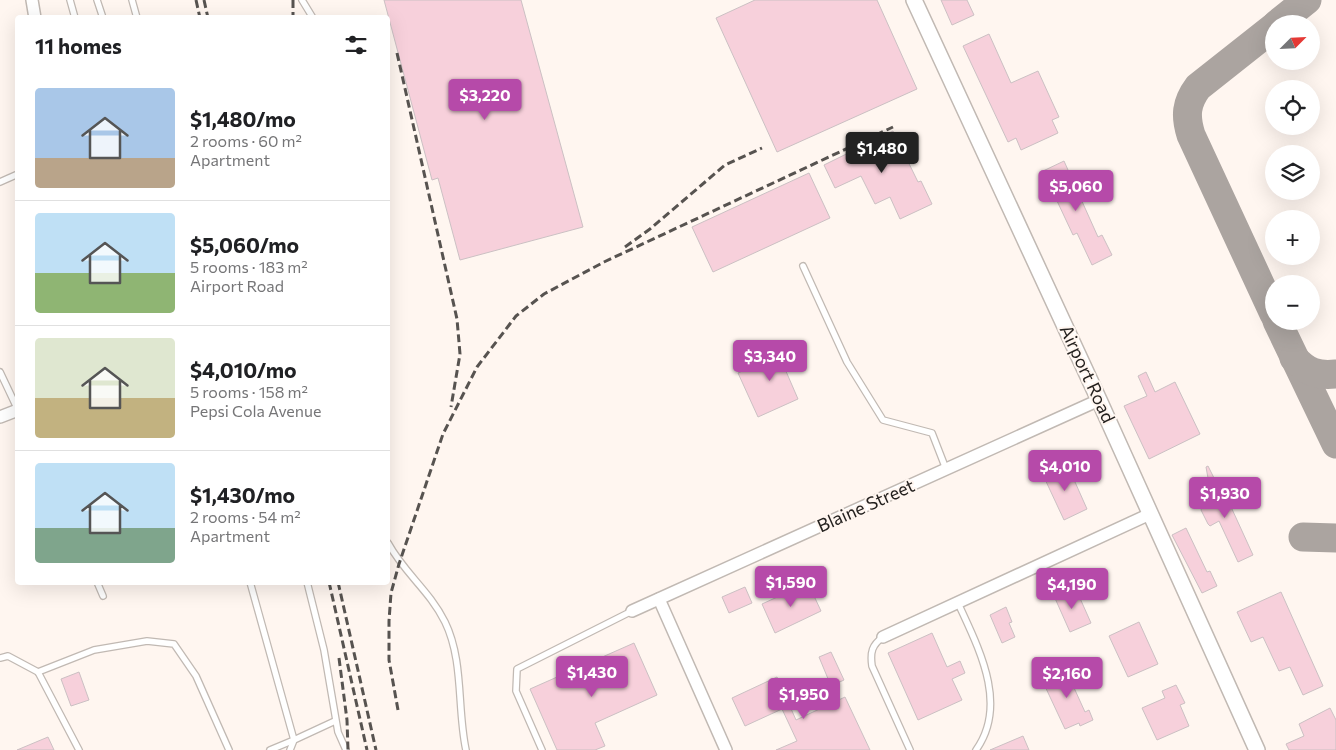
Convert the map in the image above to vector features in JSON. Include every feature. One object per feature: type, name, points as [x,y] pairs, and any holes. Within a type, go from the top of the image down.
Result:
[{"type":"street","points":[[32,0],[34,15]]},
{"type":"street","name":"Airport Road","points":[[914,0],[1099,400],[1257,750]]},
{"type":"street","name":"Blaine Street","points":[[632,611],[1099,400]]},
{"type":"street","points":[[0,417],[15,411]]},
{"type":"street","points":[[883,637],[1150,514]]},
{"type":"street","points":[[659,599],[726,750]]},
{"type":"lane","points":[[70,0],[74,15]]},
{"type":"lane","points":[[97,0],[103,15]]},
{"type":"lane","points":[[132,0],[136,15]]},
{"type":"lane","points":[[302,0],[311,15]]},
{"type":"lane","points":[[0,182],[15,175]]},
{"type":"lane","points":[[803,266],[847,362],[883,420],[932,433],[946,469]]},
{"type":"lane","points":[[0,372],[15,406]]},
{"type":"lane","points":[[390,547],[399,564],[432,598],[446,625],[456,662],[466,750]]},
{"type":"lane","points":[[98,585],[103,596]]},
{"type":"lane","points":[[251,585],[294,740],[290,750]]},
{"type":"lane","points":[[308,585],[324,650],[335,720],[346,750]]},
{"type":"lane","points":[[958,603],[983,660],[990,697],[988,721],[976,750]]},
{"type":"lane","points":[[542,750],[516,691],[517,670],[632,611]]},
{"type":"lane","points":[[883,637],[874,643],[870,654],[872,666],[910,750]]},
{"type":"lane","points":[[38,672],[94,650],[147,641],[174,644],[196,676],[229,750]]},
{"type":"lane","points":[[0,658],[8,656],[38,672],[79,750]]},
{"type":"lane","points":[[270,750],[335,720]]},
{"type":"building","points":[[384,0],[521,0],[583,227],[460,260],[438,178],[432,180],[390,22],[390,15],[388,15]]},
{"type":"building","points":[[755,0],[877,0],[917,89],[777,152],[716,18]]},
{"type":"building","points":[[941,0],[967,0],[974,15],[952,25]]},
{"type":"building","points":[[989,34],[1011,83],[1038,71],[1059,117],[1052,120],[1058,133],[1021,150],[1016,138],[1008,142],[963,46]]},
{"type":"building","points":[[893,131],[918,182],[921,181],[932,204],[900,219],[890,197],[875,204],[861,176],[835,188],[824,165]]},
{"type":"building","points":[[1064,161],[1072,179],[1079,176],[1083,185],[1076,188],[1098,237],[1102,235],[1112,255],[1092,265],[1077,233],[1073,235],[1043,171]]},
{"type":"building","points":[[809,173],[830,218],[713,272],[692,227]]},
{"type":"building","points":[[784,344],[793,365],[785,369],[798,399],[758,417],[738,373],[769,359],[766,352]]},
{"type":"building","points":[[1146,372],[1155,392],[1175,382],[1200,434],[1149,459],[1124,406],[1147,396],[1138,376]]},
{"type":"building","points":[[1067,464],[1087,509],[1064,520],[1043,475]]},
{"type":"building","points":[[1208,466],[1218,486],[1221,485],[1253,555],[1238,562],[1219,521],[1210,526],[1201,510],[1202,507],[1211,503],[1206,491],[1210,489],[1206,467]]},
{"type":"building","points":[[1186,528],[1207,572],[1210,571],[1217,586],[1202,593],[1172,535]]},
{"type":"building","points":[[808,583],[821,611],[775,633],[762,604]]},
{"type":"building","points":[[745,587],[752,603],[729,613],[722,597]]},
{"type":"building","points":[[1075,587],[1091,623],[1070,632],[1054,596]]},
{"type":"building","points":[[1281,592],[1323,686],[1303,695],[1290,667],[1279,671],[1263,637],[1251,642],[1237,612]]},
{"type":"building","points":[[1006,607],[1012,622],[1009,623],[1015,637],[1002,643],[990,615]]},
{"type":"building","points":[[1139,622],[1158,664],[1128,677],[1109,636]]},
{"type":"building","points":[[932,633],[947,667],[960,661],[965,673],[952,679],[962,700],[918,720],[888,653]]},
{"type":"building","points":[[634,643],[657,695],[595,723],[605,746],[595,750],[557,750],[530,689]]},
{"type":"building","points":[[831,652],[844,680],[831,686],[819,657]]},
{"type":"building","points":[[1071,666],[1076,676],[1070,679],[1085,712],[1089,710],[1093,720],[1080,726],[1079,723],[1065,729],[1043,682]]},
{"type":"building","points":[[79,672],[89,700],[71,706],[61,679]]},
{"type":"building","points":[[777,677],[796,720],[845,697],[870,750],[776,750],[797,741],[782,709],[745,726],[732,698]]},
{"type":"building","points":[[1176,685],[1185,703],[1180,705],[1189,726],[1157,740],[1142,708],[1165,698],[1162,691]]},
{"type":"building","points":[[1330,708],[1336,720],[1336,750],[1289,750],[1286,744],[1304,736],[1299,724]]},
{"type":"building","points":[[1023,736],[1029,750],[990,750]]},
{"type":"building","points":[[48,737],[54,750],[17,750]]},
{"type":"taxiway","points":[[1288,15],[1307,0]]},
{"type":"taxiway","points":[[1265,34],[1198,87],[1189,104],[1187,116],[1191,135],[1265,295]]},
{"type":"taxiway","points":[[1281,330],[1336,444]]},
{"type":"taxiway","points":[[1294,358],[1303,367],[1318,374],[1336,374]]},
{"type":"taxiway","points":[[1303,537],[1336,538]]},
{"type":"railway","points":[[196,0],[199,15]]},
{"type":"railway","points":[[204,0],[207,15]]},
{"type":"railway","points":[[293,0],[293,15]]},
{"type":"railway","points":[[397,53],[457,319],[460,354],[451,407]]},
{"type":"railway","points":[[398,710],[389,660],[389,621],[391,593],[399,564],[443,434],[477,367],[516,316],[544,294],[604,262],[893,127]]},
{"type":"railway","points":[[625,247],[650,229],[725,165],[762,148]]},
{"type":"railway","points":[[330,585],[367,750]]},
{"type":"railway","points":[[339,585],[376,750]]},
{"type":"railway","points":[[339,658],[347,720],[348,750]]}]
